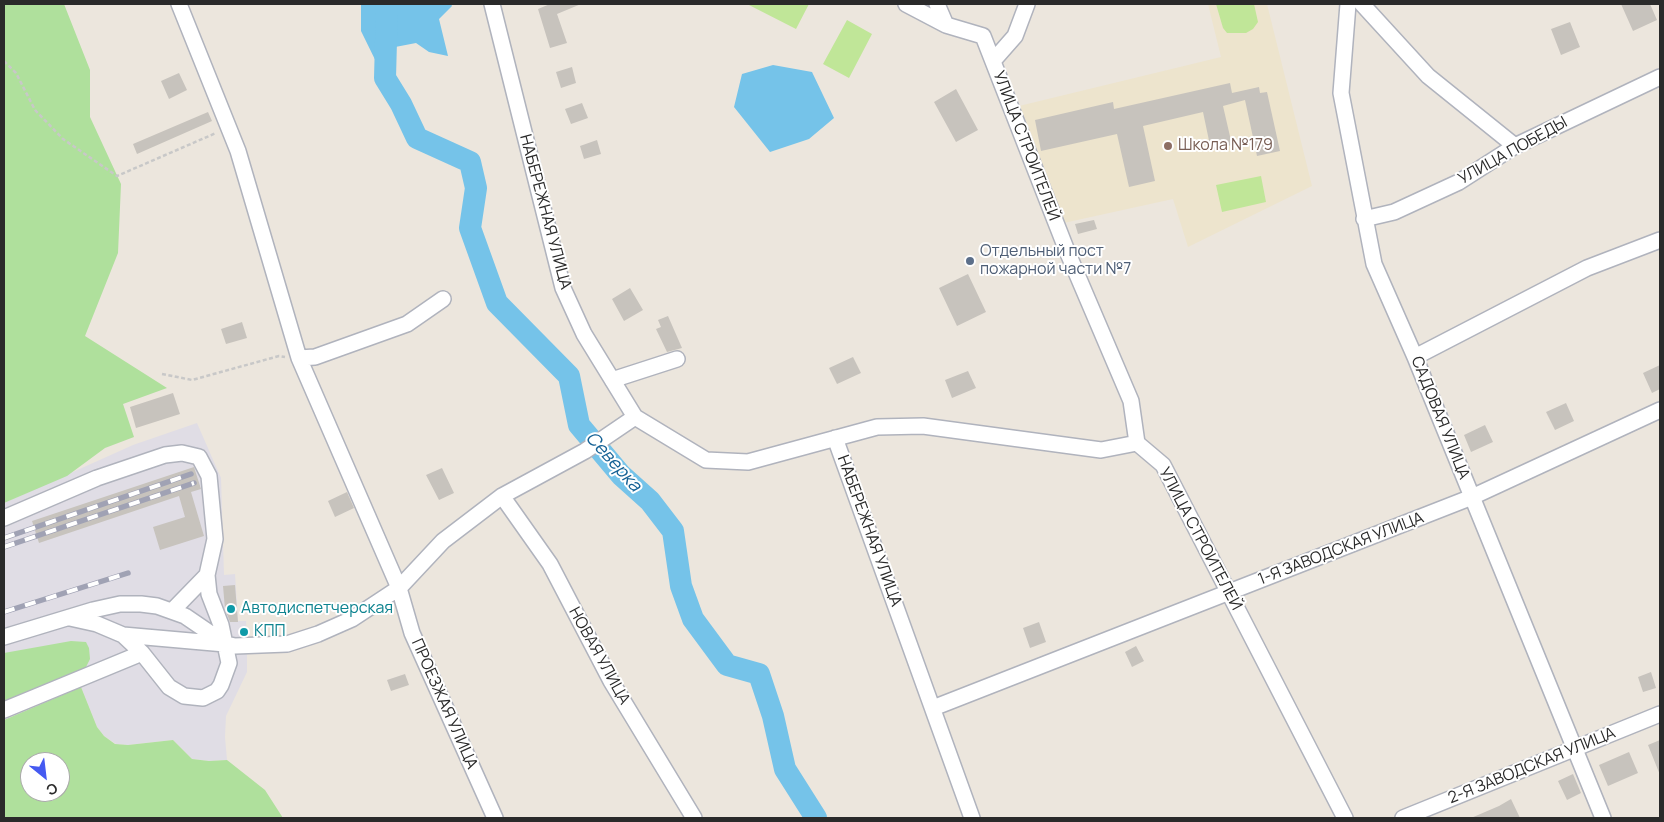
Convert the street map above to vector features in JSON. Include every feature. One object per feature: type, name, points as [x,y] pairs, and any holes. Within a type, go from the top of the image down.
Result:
[{"type":"street","name":"ПРОЕЗЖАЯ УЛИЦА","points":[[179,4],[238,151],[299,358],[399,588],[412,633],[495,818]]},
{"type":"street","name":"НАБЕРЕЖНАЯ УЛИЦА","points":[[492,4],[563,288],[584,334],[635,417],[706,460],[748,462],[835,438],[972,818]]},
{"type":"street","points":[[906,4],[946,25]]},
{"type":"street","points":[[936,4],[946,25]]},
{"type":"street","points":[[993,62],[1015,36],[1027,4]]},
{"type":"street","name":"САДОВАЯ УЛИЦА","points":[[1348,4],[1341,93],[1374,264],[1415,357],[1573,749],[1603,818]]},
{"type":"street","points":[[1362,4],[1428,76],[1515,146]]},
{"type":"street","name":"УЛИЦА СТРОИТЕЛЕЙ","points":[[946,25],[983,36],[1067,251],[1131,401],[1137,443],[1163,465],[1345,818]]},
{"type":"street","name":"УЛИЦА ПОБЕДЫ","points":[[1364,219],[1394,212],[1459,182],[1515,146],[1660,77]]},
{"type":"street","points":[[1415,357],[1587,268],[1660,240]]},
{"type":"street","points":[[299,358],[314,357],[407,324],[443,299]]},
{"type":"street","points":[[612,380],[677,359]]},
{"type":"street","name":"1-Я ЗАВОДСКАЯ УЛИЦА","points":[[933,708],[1472,497],[1660,410]]},
{"type":"street","points":[[66,618],[97,624],[123,635],[242,647],[287,644],[303,639],[352,620],[399,588],[443,541],[502,496],[585,451],[635,417]]},
{"type":"street","points":[[835,438],[877,427],[923,426],[1100,450],[1137,443]]},
{"type":"street","points":[[4,518],[123,469],[165,455],[188,453],[203,462],[209,476],[212,495],[215,539],[207,575],[209,594],[226,644],[229,663],[225,678],[217,690],[203,698],[184,696],[169,687],[142,653],[123,635]]},
{"type":"street","name":"НОВАЯ УЛИЦА","points":[[502,496],[550,564],[611,681],[694,818]]},
{"type":"street","points":[[172,611],[207,575]]},
{"type":"street","points":[[4,636],[120,604],[140,604],[172,611],[197,623],[226,644]]},
{"type":"street","points":[[4,710],[142,653]]},
{"type":"street","name":"2-Я ЗАВОДСКАЯ УЛИЦА","points":[[1403,818],[1660,714]]},
{"type":"path","points":[[4,62],[16,73],[35,110],[63,138],[117,176],[229,127]]},
{"type":"path","points":[[162,374],[192,380],[279,356],[299,358]]},
{"type":"shaded area","name":"Школа №179","points":[[1208,4],[1267,4],[1312,186],[1188,247],[1173,199],[1059,224],[1019,106],[1221,57]]},
{"type":"shaded area","points":[[197,423],[221,478],[224,575],[235,574],[238,621],[246,621],[247,672],[226,716],[227,760],[209,761],[192,759],[173,740],[128,745],[116,744],[104,736],[97,727],[81,687],[4,720],[4,503],[133,445]]},
{"type":"green space","points":[[4,4],[64,4],[90,70],[90,117],[121,184],[118,253],[85,336],[167,388],[123,404],[134,437],[105,448],[67,476],[4,503]]},
{"type":"green space","points":[[747,4],[809,4],[796,29]]},
{"type":"green space","points":[[1216,4],[1254,4],[1258,22],[1253,29],[1246,33],[1227,33],[1223,28]]},
{"type":"green space","points":[[847,20],[872,34],[849,78],[823,64]]},
{"type":"green space","points":[[1261,176],[1266,202],[1222,212],[1216,185]]},
{"type":"green space","points":[[71,641],[86,642],[89,648],[90,659],[85,669],[4,704],[4,653]]},
{"type":"green space","points":[[81,687],[97,727],[104,736],[115,744],[128,745],[173,740],[192,759],[209,761],[227,760],[265,790],[283,818],[4,818],[4,720]]},
{"type":"water","points":[[361,4],[451,4],[452,6],[439,19],[448,56],[429,52],[416,43],[390,48],[386,82],[361,31]]},
{"type":"water","points":[[773,65],[812,72],[834,118],[809,139],[770,152],[734,107],[742,74]]},
{"type":"building","points":[[550,4],[581,4],[557,14],[567,43],[550,48],[538,9]]},
{"type":"building","points":[[1621,4],[1650,4],[1657,20],[1633,31]]},
{"type":"building","points":[[1570,22],[1580,47],[1561,55],[1551,29]]},
{"type":"building","points":[[572,67],[576,83],[561,88],[556,72]]},
{"type":"building","points":[[179,73],[187,90],[169,99],[161,81]]},
{"type":"building","points":[[1230,83],[1232,93],[1259,87],[1260,93],[1267,92],[1280,151],[1257,156],[1245,100],[1223,106],[1232,145],[1211,150],[1203,112],[1143,126],[1155,181],[1129,187],[1117,134],[1041,151],[1035,120],[1113,102],[1114,109]]},
{"type":"building","points":[[956,89],[978,130],[956,142],[934,102]]},
{"type":"building","points":[[582,103],[588,118],[571,124],[565,109]]},
{"type":"building","points":[[208,112],[212,121],[137,154],[133,144]]},
{"type":"building","points":[[597,140],[601,154],[584,159],[580,146]]},
{"type":"building","points":[[1094,220],[1097,229],[1078,234],[1075,224]]},
{"type":"building","points":[[968,274],[986,312],[957,326],[939,288]]},
{"type":"building","points":[[630,288],[643,310],[624,321],[612,299]]},
{"type":"building","points":[[668,316],[682,348],[667,352],[656,329],[661,327],[658,320]]},
{"type":"building","points":[[242,322],[247,338],[226,344],[221,329]]},
{"type":"building","points":[[853,357],[861,373],[837,384],[829,368]]},
{"type":"building","points":[[1660,365],[1660,389],[1652,393],[1643,373]]},
{"type":"building","points":[[968,371],[976,388],[952,398],[945,380]]},
{"type":"building","points":[[173,393],[180,414],[136,428],[130,407]]},
{"type":"building","points":[[1566,403],[1574,421],[1555,430],[1546,412]]},
{"type":"building","points":[[1485,425],[1493,442],[1471,452],[1464,435]]},
{"type":"building","points":[[194,467],[201,489],[191,492],[204,536],[160,550],[153,527],[185,517],[179,496],[39,543],[32,521]]},
{"type":"building","points":[[442,468],[454,493],[439,500],[426,475]]},
{"type":"building","points":[[347,492],[354,508],[335,517],[328,501]]},
{"type":"building","name":"Автодиспетчерская","points":[[235,585],[238,622],[230,622],[225,609],[223,586]]},
{"type":"building","points":[[1039,622],[1046,642],[1030,648],[1023,628]]},
{"type":"building","points":[[1136,646],[1144,661],[1132,667],[1125,652]]},
{"type":"building","points":[[1651,672],[1656,688],[1643,692],[1638,677]]},
{"type":"building","points":[[405,674],[409,685],[391,691],[387,680]]},
{"type":"building","points":[[1660,740],[1660,775],[1648,745]]},
{"type":"building","points":[[1629,752],[1638,773],[1608,786],[1599,765]]},
{"type":"building","points":[[1573,774],[1581,793],[1567,800],[1558,781]]},
{"type":"building","points":[[1511,799],[1520,818],[1471,818],[1499,806]]},
{"type":"waterway","name":"Северка","points":[[387,4],[385,78],[401,104],[417,138],[470,162],[476,188],[470,228],[497,303],[569,376],[579,425],[621,475],[650,501],[673,531],[681,586],[693,619],[727,665],[759,674],[773,716],[785,769],[816,818]]},
{"type":"railway","points":[[4,538],[191,474]]},
{"type":"railway","points":[[4,547],[194,483]]},
{"type":"railway","points":[[4,612],[128,573]]},
{"type":"place","name":"Школа №179","points":[[1168,146]]},
{"type":"place","name":"Отдельный пост пожарной части №7","points":[[970,261]]},
{"type":"place","name":"Автодиспетчерская","points":[[231,609]]},
{"type":"place","name":"КПП","points":[[244,632]]}]
